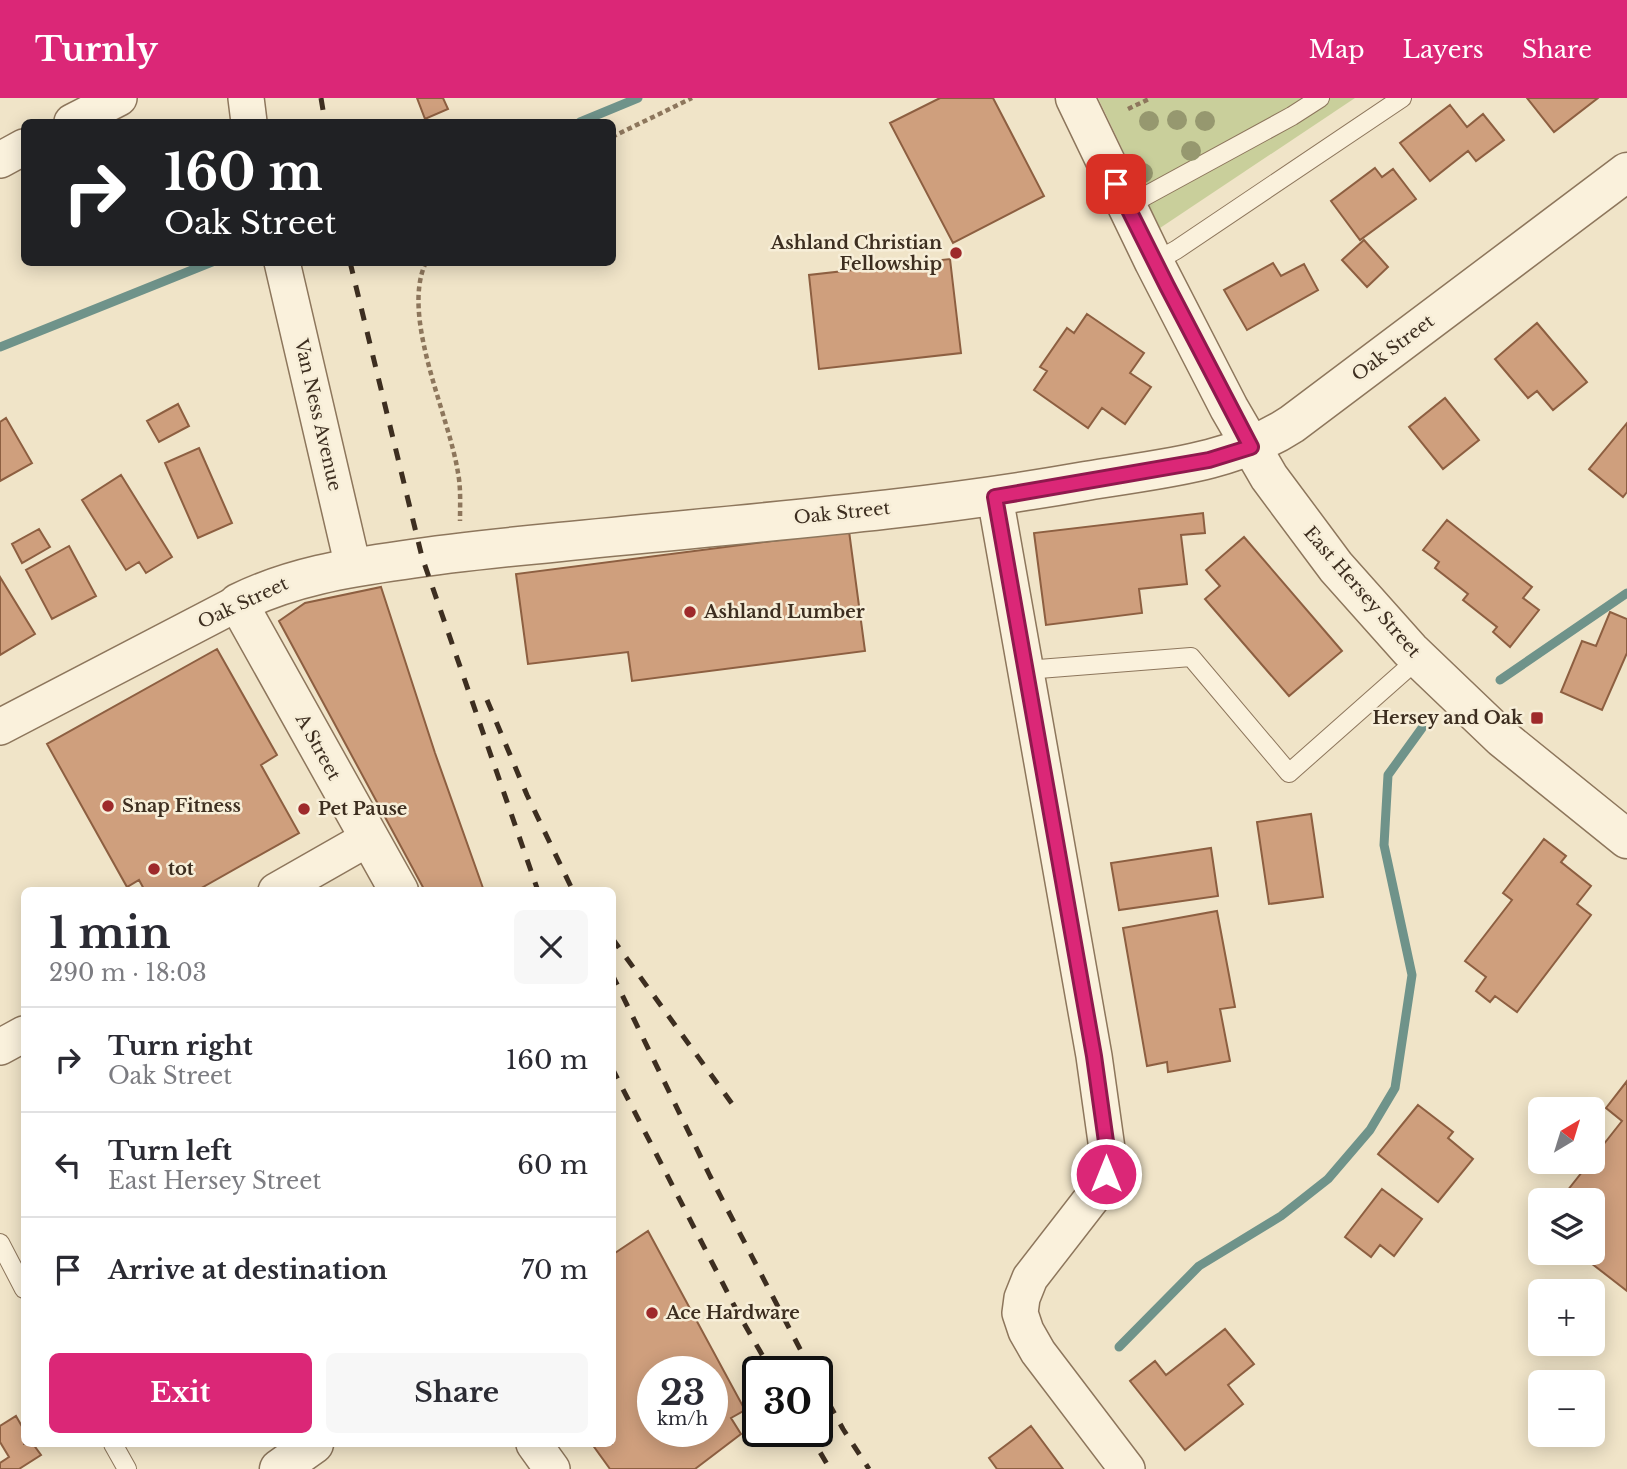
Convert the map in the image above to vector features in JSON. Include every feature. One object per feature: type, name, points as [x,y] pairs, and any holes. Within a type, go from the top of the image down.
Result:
[{"type":"street","points":[[78,119],[119,98]]},
{"type":"street","points":[[246,98],[250,119]]},
{"type":"street","name":"East Hersey Street","points":[[1075,98],[1154,262],[1251,447],[1269,477],[1336,567],[1419,658],[1502,738],[1627,839]]},
{"type":"street","points":[[0,160],[21,149]]},
{"type":"street","name":"Oak Street","points":[[0,727],[264,590],[298,578],[353,567],[461,552],[995,497],[1209,460],[1251,447],[1268,440],[1292,424],[1627,172]]},
{"type":"street","name":"Van Ness Avenue","points":[[283,266],[353,567]]},
{"type":"street","points":[[995,497],[1094,1056],[1108,1156],[1106,1174],[1099,1189],[1030,1278],[1020,1312],[1026,1331],[1038,1352],[1127,1469]]},
{"type":"street","name":"A Street","points":[[238,603],[397,887]]},
{"type":"street","points":[[283,887],[369,838]]},
{"type":"street","points":[[536,1447],[552,1469]]},
{"type":"lane","points":[[1127,206],[1293,116],[1320,98]]},
{"type":"lane","points":[[1154,262],[1176,250],[1402,98]]},
{"type":"lane","points":[[1026,670],[1191,657],[1289,772],[1419,658]]},
{"type":"lane","points":[[0,1243],[21,1283]]},
{"type":"lane","points":[[115,1447],[127,1469]]},
{"type":"path","points":[[616,135],[692,98]]},
{"type":"path","points":[[1128,109],[1151,98]]},
{"type":"path","points":[[425,266],[417,298],[420,320],[459,473],[461,552]]},
{"type":"green space","points":[[1098,98],[1355,98],[1160,228]]},
{"type":"building","points":[[417,98],[443,98],[448,109],[425,119]]},
{"type":"building","points":[[940,98],[993,98],[1044,196],[953,243],[890,123]]},
{"type":"building","points":[[1527,98],[1598,98],[1554,132]]},
{"type":"building","points":[[1450,105],[1467,127],[1483,114],[1504,140],[1476,161],[1468,151],[1430,181],[1400,143]]},
{"type":"building","points":[[1375,168],[1382,177],[1393,169],[1416,199],[1360,240],[1331,201]]},
{"type":"building","points":[[1364,240],[1388,267],[1367,287],[1342,260]]},
{"type":"building","points":[[950,259],[961,353],[819,369],[809,275]]},
{"type":"building","points":[[1273,263],[1281,276],[1304,264],[1318,290],[1247,330],[1224,290]]},
{"type":"building","points":[[1087,314],[1144,353],[1130,373],[1151,387],[1125,424],[1102,408],[1088,428],[1034,390],[1047,371],[1040,367],[1067,328],[1074,333]]},
{"type":"building","points":[[1537,323],[1587,382],[1553,410],[1537,391],[1528,398],[1495,359]]},
{"type":"building","points":[[1445,398],[1479,440],[1443,469],[1409,427]]},
{"type":"building","points":[[178,404],[189,426],[159,442],[147,421]]},
{"type":"building","points":[[6,418],[32,463],[0,481],[0,422]]},
{"type":"building","points":[[1627,423],[1627,492],[1623,497],[1589,469]]},
{"type":"building","points":[[199,448],[232,523],[198,538],[165,463]]},
{"type":"building","points":[[121,475],[172,557],[146,573],[139,562],[126,570],[82,500]]},
{"type":"building","points":[[1203,513],[1205,533],[1181,535],[1187,584],[1139,589],[1142,613],[1046,625],[1034,533]]},
{"type":"building","points":[[1447,520],[1532,587],[1523,598],[1539,610],[1510,647],[1493,632],[1497,627],[1463,600],[1468,594],[1435,568],[1439,562],[1423,550]]},
{"type":"building","points":[[39,529],[50,547],[22,563],[12,544]]},
{"type":"building","name":"Ashland Lumber","points":[[849,531],[865,651],[632,681],[628,652],[528,664],[516,574]]},
{"type":"building","points":[[1244,537],[1342,651],[1289,696],[1205,599],[1220,586],[1206,570]]},
{"type":"building","points":[[69,546],[96,596],[52,619],[26,570]]},
{"type":"building","points":[[0,577],[35,634],[0,655]]},
{"type":"building","points":[[381,587],[483,887],[423,887],[279,621],[305,603]]},
{"type":"building","points":[[1610,612],[1627,619],[1627,653],[1602,710],[1561,692],[1582,641],[1596,646]]},
{"type":"building","points":[[217,649],[277,755],[261,765],[299,833],[203,887],[143,887],[139,880],[127,887],[47,744]]},
{"type":"building","points":[[1311,814],[1323,897],[1269,904],[1257,822]]},
{"type":"building","points":[[1544,839],[1566,856],[1561,862],[1591,886],[1577,904],[1591,915],[1517,1012],[1495,996],[1490,1002],[1476,991],[1486,977],[1465,961],[1512,900],[1503,893]]},
{"type":"building","points":[[1211,848],[1218,896],[1119,910],[1111,863]]},
{"type":"building","points":[[1217,911],[1235,1007],[1220,1009],[1230,1061],[1168,1072],[1167,1062],[1147,1066],[1123,928]]},
{"type":"building","points":[[1627,1081],[1627,1291],[1593,1265],[1605,1265],[1605,1188],[1569,1188],[1581,1174],[1605,1174],[1605,1143],[1622,1121],[1606,1108]]},
{"type":"building","points":[[1418,1105],[1453,1132],[1448,1138],[1473,1159],[1438,1202],[1378,1154]]},
{"type":"building","points":[[1382,1189],[1422,1219],[1394,1256],[1380,1245],[1371,1257],[1345,1237]]},
{"type":"building","name":"Ace Hardware","points":[[648,1231],[716,1356],[637,1356],[637,1447],[724,1447],[695,1469],[610,1469],[594,1447],[616,1447],[616,1252]]},
{"type":"building","points":[[1225,1329],[1254,1364],[1228,1385],[1243,1404],[1185,1450],[1130,1381],[1155,1361],[1166,1375]]},
{"type":"building","name":"Ace Hardware","points":[[728,1379],[742,1404],[742,1412],[731,1418],[741,1434],[728,1444]]},
{"type":"building","points":[[16,1416],[21,1425],[21,1447],[35,1447],[41,1455],[19,1469],[0,1469],[0,1463],[9,1457],[0,1442],[0,1426]]},
{"type":"building","points":[[1031,1426],[1063,1469],[997,1469],[989,1458]]},
{"type":"waterway","points":[[587,119],[638,98]]},
{"type":"waterway","points":[[0,347],[202,266]]},
{"type":"waterway","points":[[1500,680],[1627,593]]},
{"type":"waterway","points":[[1119,1347],[1199,1266],[1281,1216],[1328,1179],[1370,1130],[1395,1088],[1412,975],[1384,845],[1388,775],[1422,728]]},
{"type":"railway","points":[[321,98],[324,119]]},
{"type":"railway","points":[[351,266],[422,557],[537,887]]},
{"type":"railway","points":[[487,700],[527,795],[571,887]]},
{"type":"railway","points":[[616,944],[738,1112]]},
{"type":"railway","points":[[616,982],[710,1176],[804,1356]]},
{"type":"railway","points":[[616,1076],[763,1356]]},
{"type":"railway","points":[[833,1411],[869,1469]]},
{"type":"railway","points":[[817,1447],[830,1469]]},
{"type":"place","name":"Ashland Christian Fellowship","points":[[956,253]]},
{"type":"place","name":"Ashland Lumber","points":[[690,612]]},
{"type":"place","name":"Hersey and Oak","points":[[1537,718]]},
{"type":"place","name":"Snap Fitness","points":[[108,806]]},
{"type":"place","name":"Pet Pause","points":[[304,809]]},
{"type":"place","name":"tot","points":[[154,869]]},
{"type":"place","name":"Ace Hardware","points":[[652,1313]]},
{"type":"route","points":[[1106,1174],[1108,1156],[1094,1056],[995,497],[1209,460],[1251,447],[1116,184]]}]
